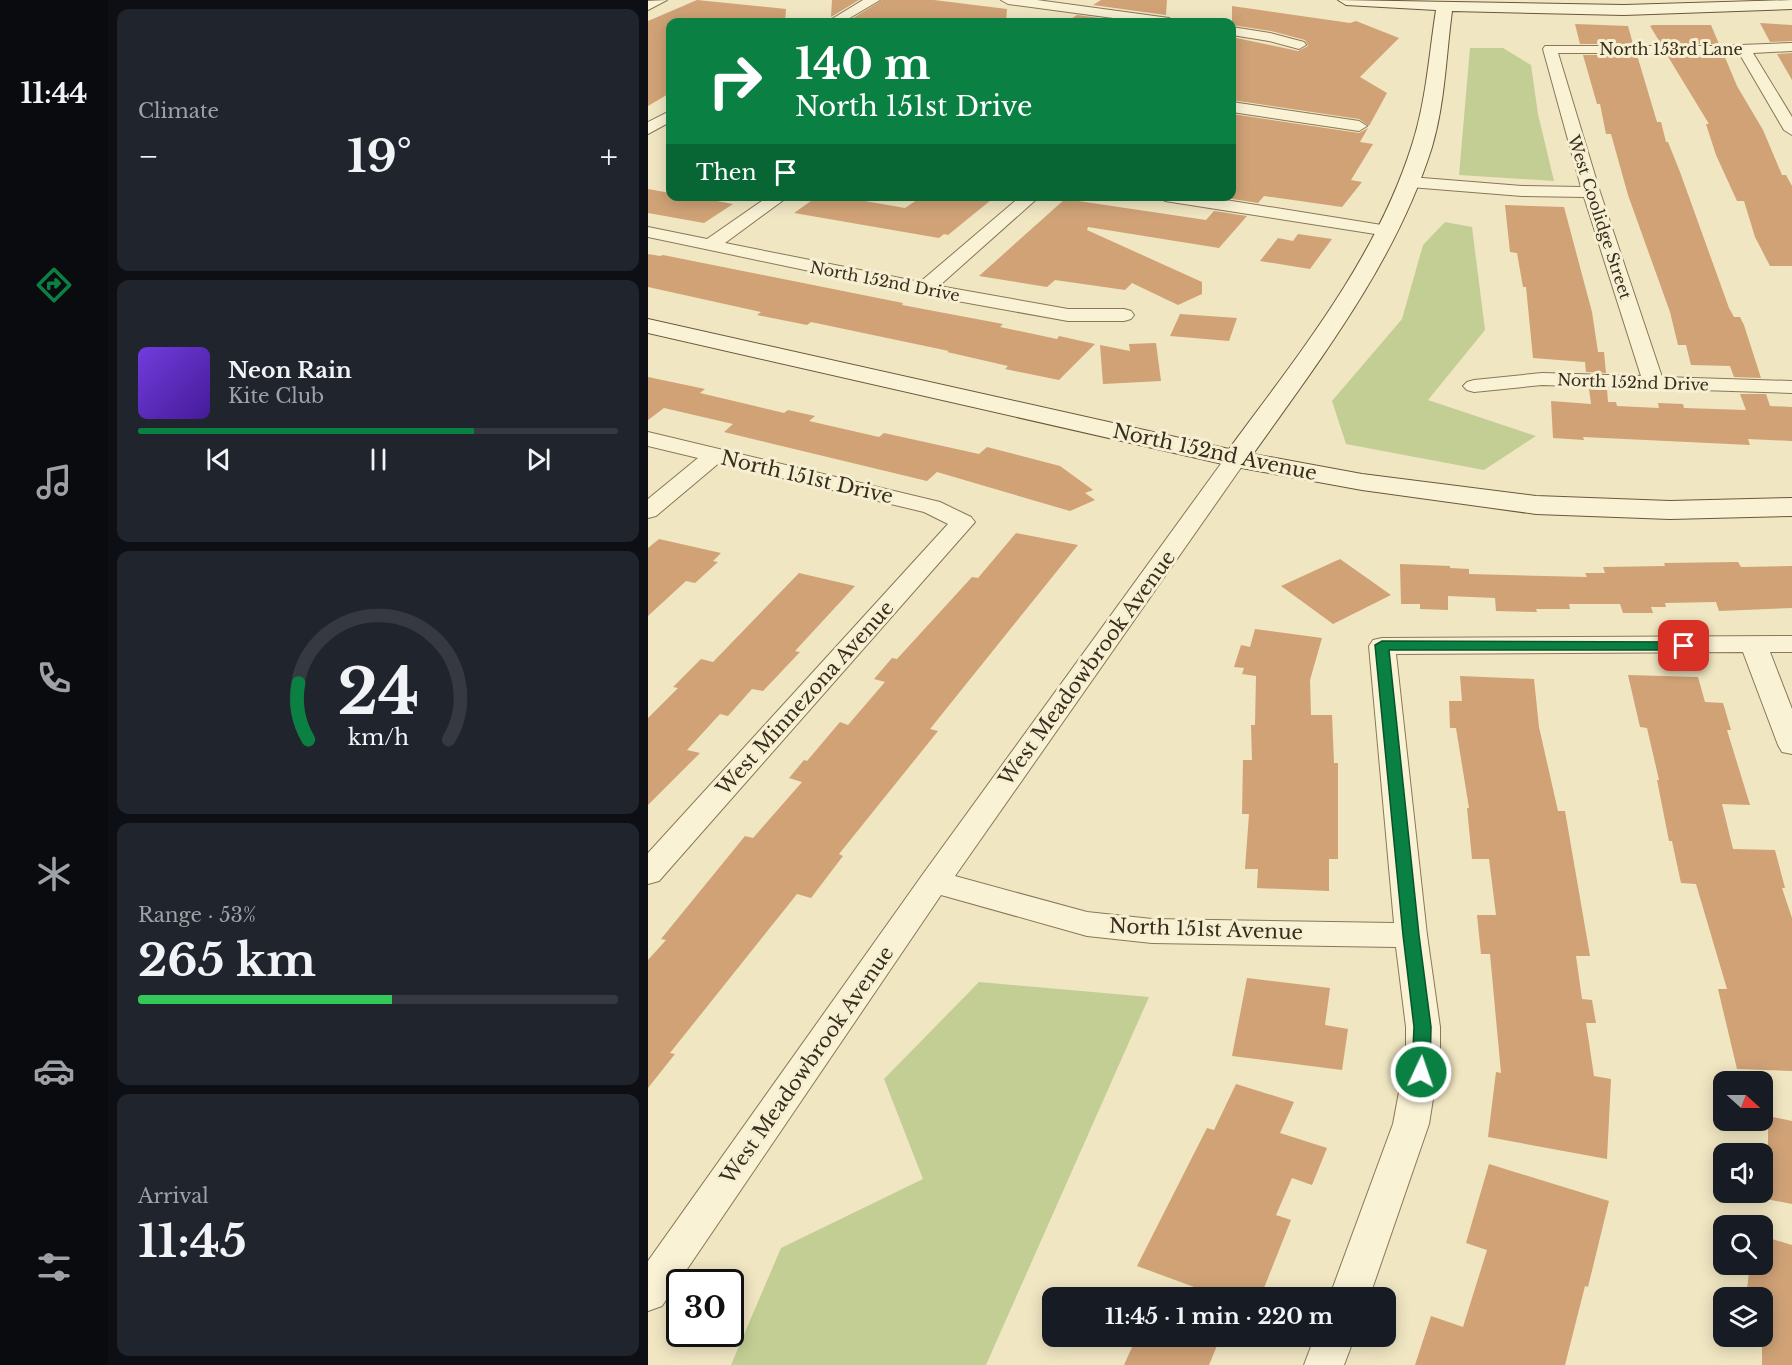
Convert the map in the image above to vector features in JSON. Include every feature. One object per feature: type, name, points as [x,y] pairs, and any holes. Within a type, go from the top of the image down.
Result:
[{"type":"street","points":[[841,18],[873,0]]},
{"type":"street","points":[[1008,0],[1063,3],[1147,18]]},
{"type":"street","points":[[1346,0],[1445,6],[1601,10],[1725,4],[1792,4]]},
{"type":"street","points":[[1042,17],[1063,3]]},
{"type":"street","name":"West Meadowbrook Avenue","points":[[648,1293],[934,882],[1337,317],[1388,231],[1410,183],[1431,112],[1445,6]]},
{"type":"street","points":[[1236,32],[1270,37],[1299,45]]},
{"type":"street","name":"North 153rd Lane","points":[[1550,50],[1792,47]]},
{"type":"street","points":[[1744,49],[1792,130]]},
{"type":"street","name":"West Coolidge Street","points":[[1550,50],[1590,192],[1654,383]]},
{"type":"street","points":[[1236,108],[1359,126]]},
{"type":"street","points":[[648,129],[666,118]]},
{"type":"street","points":[[1410,183],[1522,191],[1590,192]]},
{"type":"street","points":[[710,245],[774,201]]},
{"type":"street","points":[[924,289],[1026,201]]},
{"type":"street","points":[[1197,201],[1388,231]]},
{"type":"street","name":"North 152nd Drive","points":[[648,232],[924,289],[1068,315],[1124,315]]},
{"type":"street","name":"North 152nd Avenue","points":[[648,326],[1236,459],[1362,482],[1536,505],[1713,511],[1792,507]]},
{"type":"street","name":"North 152nd Drive","points":[[1474,386],[1542,379],[1792,387]]},
{"type":"street","name":"North 151st Drive","points":[[648,439],[932,507],[963,522]]},
{"type":"street","points":[[648,511],[715,455]]},
{"type":"street","name":"West Minnezona Avenue","points":[[648,873],[963,522]]},
{"type":"street","points":[[1353,1287],[1412,1124],[1423,1056],[1423,1027],[1411,935],[1382,645],[1754,646],[1792,644]]},
{"type":"street","points":[[1754,646],[1792,745]]},
{"type":"street","name":"North 151st Avenue","points":[[934,882],[1059,917],[1120,928],[1152,931],[1411,935]]},
{"type":"street","points":[[1324,1365],[1331,1347]]},
{"type":"green space","points":[[1470,48],[1503,48],[1531,65],[1538,114],[1554,181],[1459,175]]},
{"type":"green space","points":[[1445,222],[1472,227],[1485,330],[1428,400],[1536,436],[1484,470],[1346,444],[1332,401],[1402,319],[1423,245]]},
{"type":"green space","points":[[979,982],[1149,997],[986,1365],[731,1365],[739,1347],[744,1347],[744,1335],[781,1248],[923,1179],[884,1079]]},
{"type":"building","points":[[697,0],[786,9],[785,18],[666,18],[666,95],[648,106],[648,21]]},
{"type":"building","points":[[832,0],[859,0],[831,17]]},
{"type":"building","points":[[882,0],[934,0],[1007,9],[1006,18],[853,18]]},
{"type":"building","points":[[1101,0],[1167,0],[1166,15],[1093,5]]},
{"type":"building","points":[[1232,6],[1350,23],[1356,21],[1399,38],[1360,77],[1387,93],[1369,126],[1359,119],[1236,101],[1236,38],[1298,51],[1308,46],[1305,40],[1271,31],[1236,26],[1236,18],[1232,18]]},
{"type":"building","points":[[1077,15],[1100,18],[1072,18]]},
{"type":"building","points":[[1760,23],[1792,25],[1792,41],[1770,42]]},
{"type":"building","points":[[1575,24],[1628,26],[1633,44],[1580,44]]},
{"type":"building","points":[[1711,25],[1719,44],[1661,44],[1650,26]]},
{"type":"building","points":[[1792,53],[1792,80],[1777,54]]},
{"type":"building","points":[[1583,55],[1637,55],[1657,122],[1661,122],[1666,142],[1668,142],[1680,172],[1729,308],[1734,317],[1740,317],[1744,325],[1761,378],[1734,377],[1730,366],[1691,365],[1686,345],[1678,345],[1670,312],[1628,195],[1611,134],[1606,134],[1600,104],[1597,104]]},
{"type":"building","points":[[1667,55],[1724,55],[1737,86],[1763,130],[1782,175],[1786,175],[1792,186],[1792,266],[1770,266],[1755,237],[1744,201],[1737,201],[1716,155],[1706,124],[1709,124]]},
{"type":"building","points":[[1236,115],[1359,133],[1368,128],[1360,142],[1373,144],[1351,180],[1362,182],[1342,207],[1264,196],[1258,203],[1236,200]]},
{"type":"building","points":[[648,189],[666,192],[666,201],[717,201],[733,204],[704,223],[648,213]]},
{"type":"building","points":[[811,201],[865,201],[905,208],[916,201],[990,201],[948,235],[944,234],[939,238],[794,213]]},
{"type":"building","points":[[1063,201],[1078,201],[1206,220],[1214,211],[1247,216],[1219,248],[1088,227],[1087,230],[1202,282],[1202,294],[1178,305],[1132,283],[1125,290],[1055,280],[1047,287],[979,276]]},
{"type":"building","points":[[1505,205],[1564,207],[1592,312],[1598,352],[1604,352],[1606,373],[1586,372],[1585,362],[1533,358],[1526,287],[1523,287],[1517,253],[1510,252]]},
{"type":"building","points":[[1298,234],[1332,239],[1310,269],[1260,261],[1278,238],[1293,241]]},
{"type":"building","points":[[648,254],[663,255],[903,303],[902,305],[1003,324],[1000,327],[1057,339],[1059,336],[1095,344],[1059,380],[1005,369],[1008,366],[947,352],[949,351],[811,322],[807,325],[757,315],[761,312],[648,287]]},
{"type":"building","points":[[1180,314],[1237,318],[1229,341],[1170,336]]},
{"type":"building","points":[[1156,343],[1161,381],[1103,384],[1100,345],[1130,351],[1129,344]]},
{"type":"building","points":[[648,377],[705,389],[700,393],[784,413],[788,410],[815,416],[809,421],[879,437],[884,433],[979,454],[987,447],[1060,466],[1093,490],[1085,493],[1095,500],[1070,511],[937,472],[927,481],[724,432],[733,424],[664,408],[648,420]]},
{"type":"building","points":[[1589,389],[1607,389],[1608,402],[1616,402],[1617,406],[1659,408],[1658,403],[1683,404],[1684,408],[1746,410],[1740,394],[1766,394],[1770,406],[1792,407],[1792,441],[1748,439],[1750,445],[1583,437],[1584,440],[1553,438],[1551,401],[1591,404]]},
{"type":"building","points":[[1016,533],[1078,545],[930,729],[938,731],[839,854],[843,856],[811,898],[797,894],[670,1053],[675,1054],[648,1088],[648,960],[666,940],[661,939],[745,836],[753,838],[802,782],[789,778],[804,760],[807,761],[840,722],[848,725],[885,682],[874,679],[892,658],[897,659],[972,577],[978,578]]},
{"type":"building","points":[[659,539],[721,553],[713,561],[718,562],[695,583],[686,581],[648,616],[648,548]]},
{"type":"building","points":[[1340,559],[1391,595],[1333,624],[1281,586]]},
{"type":"building","points":[[1738,562],[1741,567],[1792,566],[1792,608],[1719,611],[1716,602],[1665,603],[1666,607],[1651,607],[1653,613],[1623,613],[1620,604],[1569,604],[1570,609],[1536,609],[1537,612],[1496,611],[1495,598],[1448,596],[1448,610],[1420,609],[1420,604],[1401,604],[1400,564],[1450,566],[1450,568],[1469,569],[1469,574],[1587,577],[1585,573],[1605,573],[1603,567]]},
{"type":"building","points":[[799,573],[855,586],[795,651],[800,652],[763,691],[752,689],[728,716],[720,714],[687,750],[700,753],[648,805],[648,718],[678,688],[673,687],[701,659],[713,662]]},
{"type":"building","points":[[1255,629],[1322,638],[1310,680],[1311,715],[1332,715],[1334,763],[1338,763],[1338,859],[1329,859],[1329,891],[1257,888],[1258,869],[1245,869],[1249,814],[1242,814],[1243,760],[1252,760],[1251,725],[1255,725],[1256,676],[1242,674],[1244,668],[1234,667],[1241,645],[1250,647]]},
{"type":"building","points":[[1628,675],[1698,677],[1705,702],[1723,703],[1731,730],[1727,730],[1750,805],[1722,804],[1733,849],[1775,850],[1785,888],[1782,888],[1792,918],[1792,1071],[1737,1069],[1718,989],[1727,989],[1696,884],[1681,883],[1672,841],[1669,841],[1657,780],[1659,780],[1647,728],[1640,727]]},
{"type":"building","points":[[1460,676],[1534,679],[1539,727],[1558,811],[1565,811],[1590,956],[1576,956],[1582,999],[1592,1000],[1596,1023],[1586,1023],[1594,1076],[1611,1079],[1607,1159],[1488,1137],[1496,1072],[1501,1073],[1490,954],[1481,954],[1477,915],[1496,915],[1489,859],[1472,859],[1467,808],[1469,808],[1456,728],[1450,728],[1449,701],[1462,701]]},
{"type":"building","points":[[1247,978],[1330,988],[1325,1025],[1348,1029],[1342,1070],[1232,1056]]},
{"type":"building","points":[[1236,1084],[1294,1102],[1280,1133],[1327,1148],[1312,1185],[1292,1178],[1276,1215],[1291,1220],[1264,1287],[1194,1287],[1137,1266],[1207,1128],[1214,1130]]},
{"type":"building","points":[[1773,1117],[1792,1121],[1792,1204],[1773,1200],[1773,1143],[1768,1143],[1768,1131],[1773,1131]]},
{"type":"building","points":[[1489,1164],[1609,1201],[1588,1287],[1585,1286],[1565,1365],[1415,1365],[1431,1316],[1463,1327],[1487,1250],[1466,1243]]},
{"type":"building","points":[[1773,1239],[1792,1245],[1792,1365],[1762,1365],[1762,1347],[1773,1347],[1773,1287],[1747,1287],[1749,1275],[1773,1275]]},
{"type":"building","points":[[1132,1347],[1216,1347],[1209,1365],[1124,1365]]},
{"type":"route","points":[[1421,1072],[1423,1027],[1411,935],[1382,645],[1684,646]]}]
